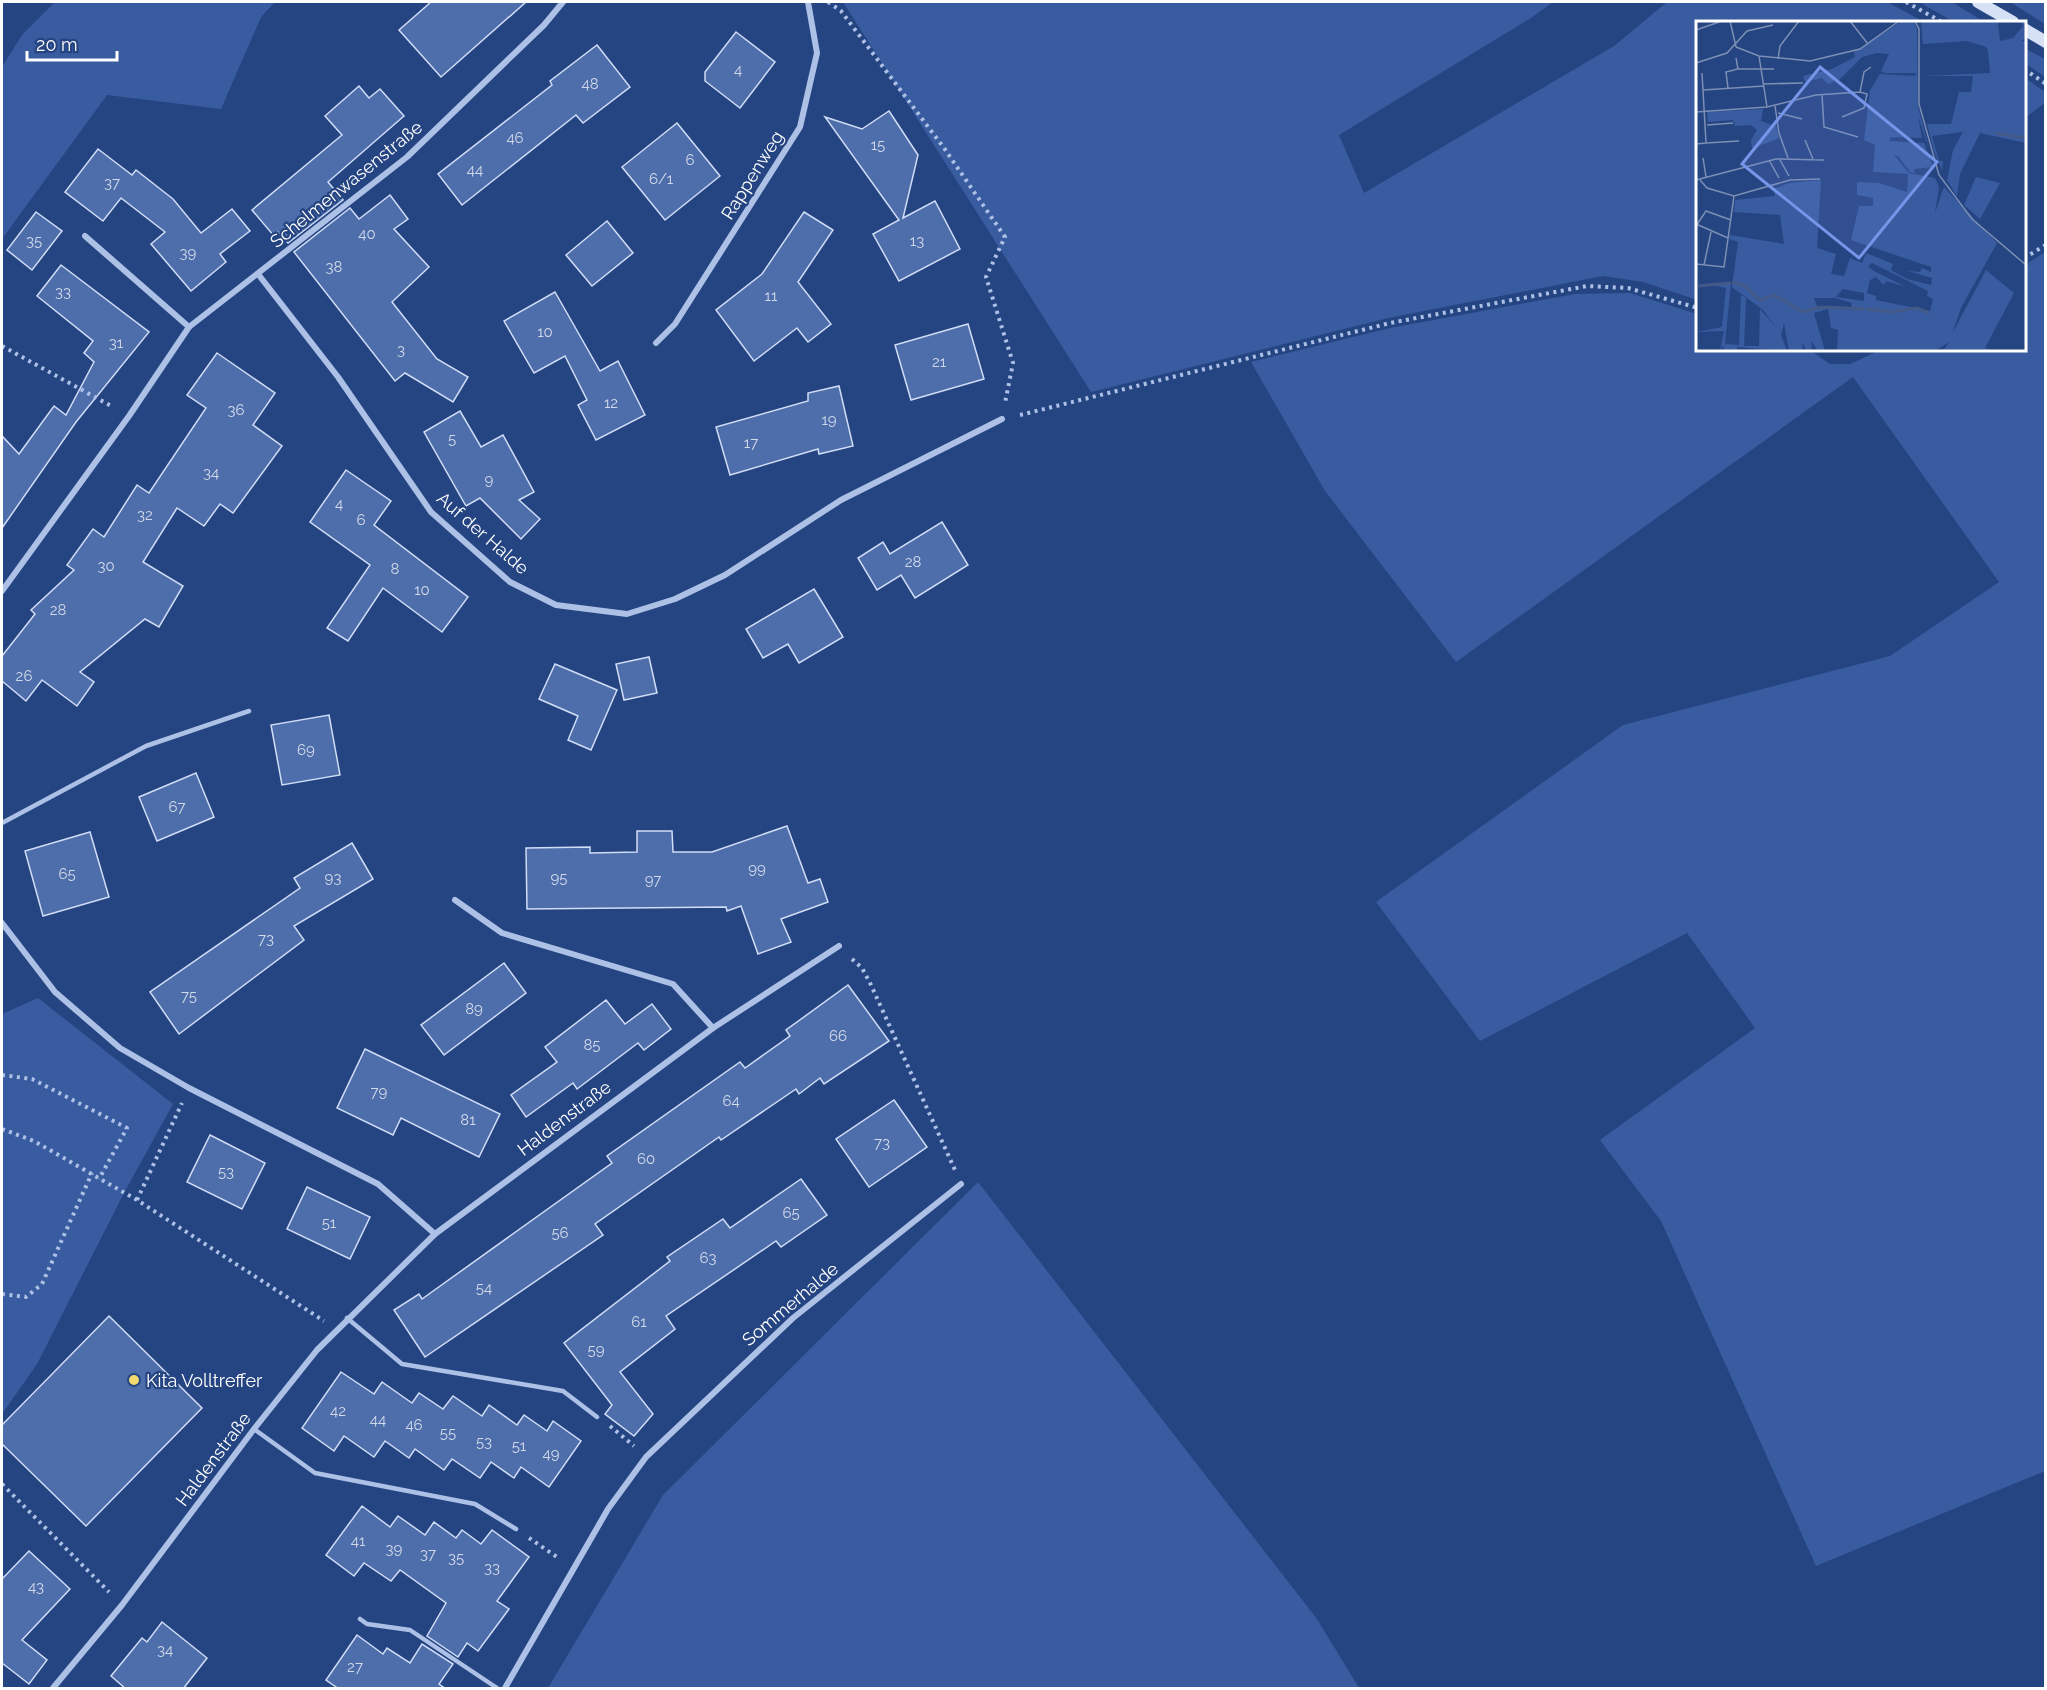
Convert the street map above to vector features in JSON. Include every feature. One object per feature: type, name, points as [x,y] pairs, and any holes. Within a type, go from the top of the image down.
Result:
[{"type":"street","name":"Schelmenwasenstraße","points":[[2,591],[129,416],[189,327],[407,158],[544,26],[563,2]]},
{"type":"street","name":"Rappenweg","points":[[656,343],[675,324],[800,127],[818,52],[807,2]]},
{"type":"street","points":[[1978,2],[2011,21]]},
{"type":"street","points":[[2026,30],[2046,42]]},
{"type":"street","points":[[85,236],[189,327]]},
{"type":"street","name":"Auf der Halde","points":[[258,274],[338,377],[431,512],[510,582],[556,605],[627,614],[675,599],[725,575],[841,500],[1002,419]]},
{"type":"street","points":[[455,900],[502,933],[673,984],[713,1028]]},
{"type":"street","points":[[2,923],[55,992],[120,1048],[189,1088],[378,1184],[435,1234]]},
{"type":"street","name":"Haldenstraße","points":[[53,1689],[122,1605],[254,1429],[337,1329],[435,1234],[713,1028],[839,946]]},
{"type":"street","name":"Sommerhalde","points":[[505,1689],[608,1509],[646,1456],[793,1318],[961,1184]]},
{"type":"lane","points":[[2,823],[146,746],[249,711]]},
{"type":"lane","points":[[347,1318],[402,1364],[564,1391],[597,1417]]},
{"type":"lane","points":[[254,1429],[315,1473],[475,1504],[516,1529]]},
{"type":"lane","points":[[360,1619],[367,1624],[410,1630],[497,1689]]},
{"type":"path","points":[[828,2],[841,11],[944,148],[1005,237],[986,277],[1013,363],[1002,419],[1390,323],[1587,286],[1628,288],[1696,307]]},
{"type":"path","points":[[1906,2],[1940,21]]},
{"type":"path","points":[[2026,70],[2046,84]]},
{"type":"path","points":[[2026,257],[2046,245]]},
{"type":"path","points":[[2,346],[129,416]]},
{"type":"path","points":[[862,968],[961,1184]]},
{"type":"path","points":[[2,1075],[32,1079],[127,1128],[99,1179]]},
{"type":"path","points":[[137,1200],[189,1088]]},
{"type":"path","points":[[2,1129],[34,1141],[92,1173],[337,1329]]},
{"type":"path","points":[[2,1294],[26,1297],[42,1284],[92,1173]]},
{"type":"path","points":[[612,1428],[646,1456]]},
{"type":"path","points":[[2,1484],[122,1605]]},
{"type":"path","points":[[536,1542],[573,1568]]},
{"type":"shaded area","points":[[55,2],[275,2],[261,17],[221,109],[107,95],[2,239],[2,67],[22,35]]},
{"type":"shaded area","points":[[843,2],[1553,2],[1531,18],[1339,135],[1364,193],[1614,46],[1667,2],[1887,2],[1922,21],[1696,21],[1696,300],[1643,282],[1603,276],[1388,318],[1091,392]]},
{"type":"shaded area","points":[[1919,2],[1952,2],[1982,21],[1952,21]]},
{"type":"shaded area","points":[[2010,2],[2045,3],[2045,24]]},
{"type":"shaded area","points":[[2026,49],[2045,59],[2045,77],[2026,64]]},
{"type":"shaded area","points":[[2026,79],[2045,92],[2046,102],[2026,117]]},
{"type":"shaded area","points":[[2045,252],[2045,1471],[1816,1566],[1661,1221],[1600,1140],[1755,1028],[1687,933],[1480,1041],[1376,902],[1623,725],[1890,656],[1999,582],[1853,377],[1456,662],[1325,491],[1251,362],[1390,328],[1575,294],[1630,293],[1696,314],[1696,351],[1811,351],[1830,364],[1850,364],[1878,351],[2026,351],[2026,264]]},
{"type":"shaded area","points":[[38,998],[173,1104],[124,1193],[37,1364],[2,1414],[2,1014]]},
{"type":"shaded area","points":[[978,1182],[1317,1619],[1359,1688],[548,1688],[663,1495]]},
{"type":"building","points":[[431,2],[526,2],[441,77],[399,30]]},
{"type":"building","points":[[736,32],[775,62],[740,108],[705,81],[705,72]]},
{"type":"building","points":[[597,45],[630,87],[583,123],[576,115],[462,205],[438,174],[552,85],[550,81]]},
{"type":"building","points":[[359,86],[369,98],[380,89],[404,116],[328,182],[343,200],[288,243],[278,232],[274,236],[252,210],[342,135],[325,116]]},
{"type":"building","points":[[889,111],[918,155],[903,218],[935,201],[960,249],[899,281],[873,234],[899,220],[825,117],[862,129]]},
{"type":"building","points":[[677,123],[720,176],[665,220],[622,167]]},
{"type":"building","points":[[98,149],[132,175],[136,170],[173,199],[201,233],[232,209],[250,231],[220,254],[226,262],[191,291],[151,244],[165,232],[121,198],[103,221],[65,192]]},
{"type":"building","points":[[390,195],[408,219],[394,229],[429,267],[392,302],[437,359],[468,377],[453,402],[405,373],[395,381],[294,252],[350,208],[359,219]]},
{"type":"building","points":[[36,212],[62,231],[32,270],[7,250]]},
{"type":"building","points":[[804,212],[833,230],[798,282],[831,324],[808,342],[797,328],[754,361],[716,310],[762,274]]},
{"type":"building","points":[[607,221],[633,253],[592,286],[566,255]]},
{"type":"building","points":[[61,265],[149,332],[76,422],[2,528],[2,436],[19,454],[54,406],[66,415],[94,362],[84,353],[93,341],[37,296]]},
{"type":"building","points":[[555,292],[600,371],[618,361],[645,415],[596,440],[578,405],[587,400],[565,356],[534,373],[504,321]]},
{"type":"building","points":[[968,324],[984,379],[911,400],[895,345]]},
{"type":"building","points":[[217,353],[275,393],[253,425],[282,446],[233,513],[220,504],[204,526],[177,508],[143,562],[183,586],[159,627],[145,619],[80,672],[94,682],[77,706],[42,680],[26,701],[2,681],[2,656],[35,614],[31,610],[74,570],[67,565],[93,529],[104,537],[137,485],[149,493],[206,408],[187,395]]},
{"type":"building","points":[[839,386],[853,446],[819,454],[818,449],[730,475],[716,427],[808,401],[808,393]]},
{"type":"building","points":[[460,411],[481,447],[503,435],[534,492],[519,500],[540,519],[521,539],[480,498],[466,506],[424,432]]},
{"type":"building","points":[[346,470],[391,501],[374,525],[468,597],[442,632],[383,588],[348,641],[327,628],[370,565],[310,522]]},
{"type":"building","points":[[942,522],[968,565],[915,598],[901,575],[877,590],[858,558],[883,542],[890,554]]},
{"type":"building","points":[[814,589],[843,637],[799,663],[788,644],[763,658],[746,629]]},
{"type":"building","points":[[649,657],[657,693],[624,700],[616,664]]},
{"type":"building","points":[[555,664],[617,690],[591,750],[568,740],[578,716],[539,699]]},
{"type":"building","points":[[329,715],[340,775],[282,785],[271,725]]},
{"type":"building","points":[[196,773],[214,817],[157,841],[139,797]]},
{"type":"building","points":[[787,826],[808,883],[820,879],[828,902],[781,919],[791,942],[758,954],[741,906],[727,911],[726,907],[527,909],[526,848],[590,847],[590,853],[637,852],[637,831],[672,831],[673,852],[712,852]]},
{"type":"building","points":[[90,832],[109,897],[43,916],[25,851]]},
{"type":"building","points":[[352,843],[373,879],[294,926],[304,940],[179,1034],[150,992],[300,888],[294,878]]},
{"type":"building","points":[[504,963],[526,993],[444,1055],[421,1025]]},
{"type":"building","points":[[848,985],[889,1041],[824,1084],[820,1078],[799,1094],[796,1089],[721,1140],[719,1137],[595,1224],[603,1235],[425,1357],[394,1310],[419,1294],[422,1299],[612,1163],[607,1156],[740,1062],[745,1068],[790,1036],[786,1030]]},
{"type":"building","points":[[606,1000],[625,1024],[652,1004],[671,1029],[644,1050],[638,1043],[577,1089],[573,1083],[526,1117],[511,1095],[557,1062],[545,1047]]},
{"type":"building","points":[[365,1049],[500,1114],[479,1157],[401,1118],[393,1135],[337,1108]]},
{"type":"building","points":[[894,1100],[927,1147],[869,1187],[836,1139]]},
{"type":"building","points":[[210,1135],[265,1163],[242,1209],[187,1182]]},
{"type":"building","points":[[801,1179],[827,1215],[781,1247],[776,1241],[666,1316],[675,1329],[620,1372],[653,1414],[634,1436],[605,1414],[612,1405],[564,1343],[670,1261],[667,1257],[723,1219],[730,1228]]},
{"type":"building","points":[[307,1187],[370,1217],[350,1259],[287,1229]]},
{"type":"building","points":[[109,1316],[202,1408],[86,1526],[2,1444],[2,1425]]},
{"type":"building","points":[[341,1372],[374,1394],[382,1382],[412,1403],[419,1393],[443,1409],[453,1396],[482,1416],[489,1405],[517,1425],[524,1415],[547,1431],[553,1421],[581,1441],[549,1487],[521,1467],[514,1478],[491,1462],[480,1478],[452,1459],[444,1470],[415,1449],[409,1458],[385,1441],[374,1457],[344,1436],[334,1451],[302,1428]]},
{"type":"building","points":[[362,1506],[390,1527],[398,1516],[425,1535],[434,1522],[456,1538],[462,1530],[481,1544],[492,1530],[529,1557],[497,1601],[509,1609],[478,1651],[467,1643],[458,1657],[427,1636],[446,1603],[400,1570],[391,1581],[364,1563],[354,1576],[326,1555]]},
{"type":"building","points":[[29,1551],[70,1589],[22,1640],[47,1660],[29,1684],[2,1663],[2,1579]]},
{"type":"building","points":[[162,1622],[207,1658],[183,1689],[126,1689],[111,1676],[142,1638],[147,1642]]},
{"type":"building","points":[[357,1635],[383,1654],[387,1648],[410,1663],[422,1644],[453,1664],[439,1684],[446,1689],[339,1689],[326,1680]]},
{"type":"place","name":"Kita Volltreffer","points":[[134,1380]]}]
